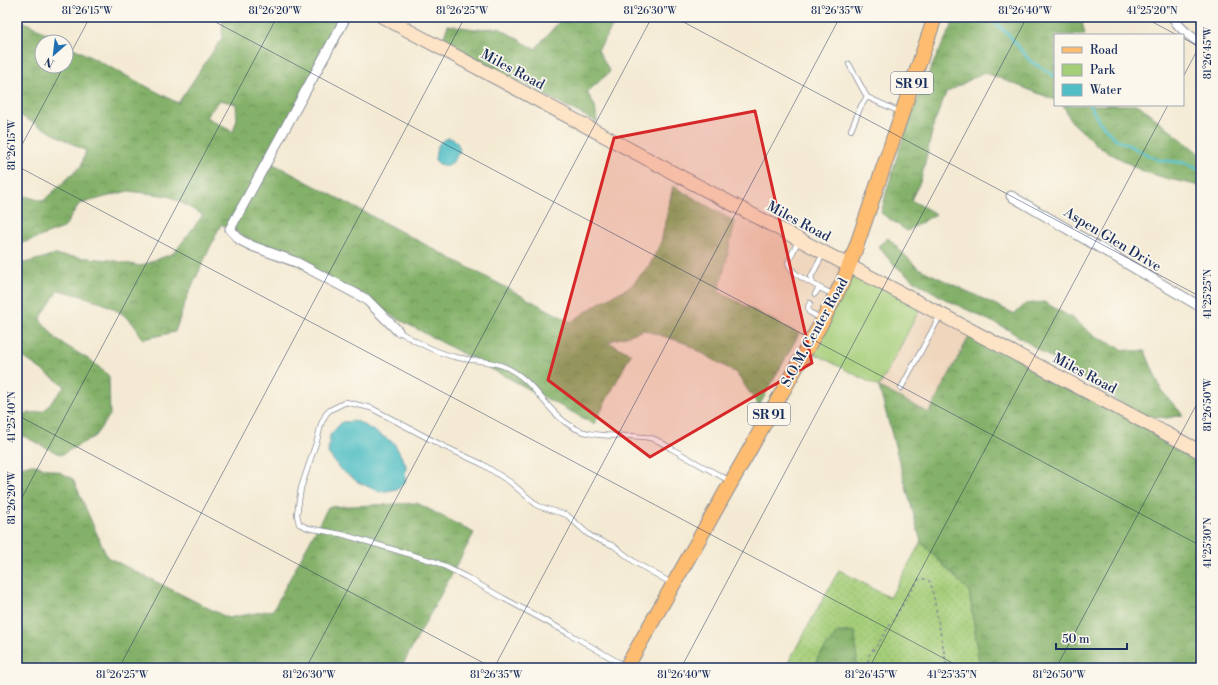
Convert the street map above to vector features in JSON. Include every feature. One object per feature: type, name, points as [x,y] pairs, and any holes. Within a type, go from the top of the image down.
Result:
[{"type":"main road","name":"Miles Road","points":[[383,17],[799,240],[1201,451]]},
{"type":"main road","name":"S.O.M. Center Road","points":[[626,668],[836,296],[850,266],[934,17]]},
{"type":"street","points":[[346,17],[230,229],[240,240],[296,262],[366,299],[398,331]]},
{"type":"street","points":[[1173,17],[1175,21],[1201,43]]},
{"type":"street","name":"Aspen Glen Drive","points":[[1011,196],[1201,308]]},
{"type":"lane","points":[[849,64],[867,97],[902,113]]},
{"type":"lane","points":[[851,130],[861,106],[867,97]]},
{"type":"lane","points":[[799,240],[788,263],[791,270],[836,296]]},
{"type":"lane","points":[[813,284],[811,277],[824,252]]},
{"type":"lane","points":[[815,294],[819,288],[822,289]]},
{"type":"lane","points":[[810,303],[808,307],[809,312],[823,320]]},
{"type":"lane","points":[[901,388],[940,314]]},
{"type":"lane","points":[[398,331],[422,345],[441,353],[501,365],[515,371],[533,387],[546,405],[564,422],[581,431],[602,435],[652,438],[730,482]]},
{"type":"lane","points":[[626,668],[568,633],[436,562],[341,534],[308,528],[299,524],[297,514],[301,488],[321,424],[326,414],[334,407],[346,402],[371,408],[443,446],[482,464],[510,482],[538,506],[567,515],[594,538],[614,546],[636,563],[673,584]]},
{"type":"path","points":[[866,668],[869,655],[889,628],[913,586],[919,579],[927,578],[932,588],[947,668]]},
{"type":"highlighted area","points":[[755,111],[812,363],[650,457],[548,380],[614,138]]},
{"type":"shaded area","points":[[739,208],[849,266],[811,340],[719,292]]},
{"type":"shaded area","points":[[922,305],[972,331],[929,414],[879,387]]},
{"type":"green space","points":[[223,17],[346,17],[268,161],[571,322],[599,303],[631,286],[650,264],[661,242],[673,186],[735,222],[719,292],[799,334],[759,406],[736,373],[685,343],[644,330],[608,342],[631,354],[594,424],[221,224],[187,297],[175,332],[143,339],[129,319],[113,308],[86,297],[58,290],[40,319],[57,340],[93,362],[109,376],[110,415],[95,436],[61,455],[17,433],[17,415],[44,411],[65,386],[23,357],[17,355],[17,313],[23,296],[17,265],[54,255],[110,260],[140,266],[174,253],[203,215],[169,196],[128,191],[79,204],[64,228],[17,245],[17,194],[43,201],[81,166],[86,151],[17,114],[17,18],[48,34],[34,34],[34,74],[74,74],[74,48],[178,103],[222,38]],"holes":[[[220,100],[236,104],[237,119],[233,132],[206,117]]]},
{"type":"green space","points":[[563,17],[617,17],[598,50],[610,72],[587,92],[595,106],[597,122],[442,42],[448,25],[474,29],[499,28],[535,49]]},
{"type":"green space","points":[[1081,17],[1085,34],[1054,34],[1054,100],[984,72],[946,93],[934,123],[921,180],[911,200],[936,214],[907,231],[881,213],[894,164],[911,116],[930,69],[953,24],[942,18]]},
{"type":"green space","points":[[1064,106],[1140,106],[1201,155],[1201,188],[1196,185],[1165,178],[1140,170],[1099,147],[1071,121]]},
{"type":"green space","points":[[888,238],[918,268],[1015,314],[1025,304],[1044,302],[1072,318],[1093,335],[1124,350],[1145,351],[1161,390],[1183,415],[1167,418],[1138,415],[1007,329],[947,300],[914,281],[892,263],[878,246]]},
{"type":"green space","points":[[849,266],[922,305],[879,387],[806,349]]},
{"type":"green space","points":[[972,331],[1201,452],[1201,668],[980,668],[969,591],[921,542],[879,387],[929,413]]},
{"type":"green space","points":[[31,464],[59,472],[73,479],[107,557],[228,618],[273,610],[328,507],[417,503],[474,533],[401,668],[298,668],[289,664],[279,668],[17,668],[17,468]]},
{"type":"green space","points":[[921,542],[1045,668],[785,668],[839,570],[890,598]]},
{"type":"green space","points":[[838,632],[855,632],[856,668],[814,668],[818,657]]},
{"type":"water","points":[[449,138],[456,142],[460,151],[452,163],[446,166],[439,164],[435,160],[435,156],[440,143]]},
{"type":"water","points":[[357,421],[394,443],[406,465],[405,482],[398,489],[380,492],[358,482],[340,469],[328,453],[330,435],[342,422]]},
{"type":"waterway","points":[[988,17],[1009,35],[1030,61],[1054,75]]},
{"type":"waterway","points":[[1091,106],[1098,120],[1114,138],[1158,160],[1186,163],[1201,171]]}]
